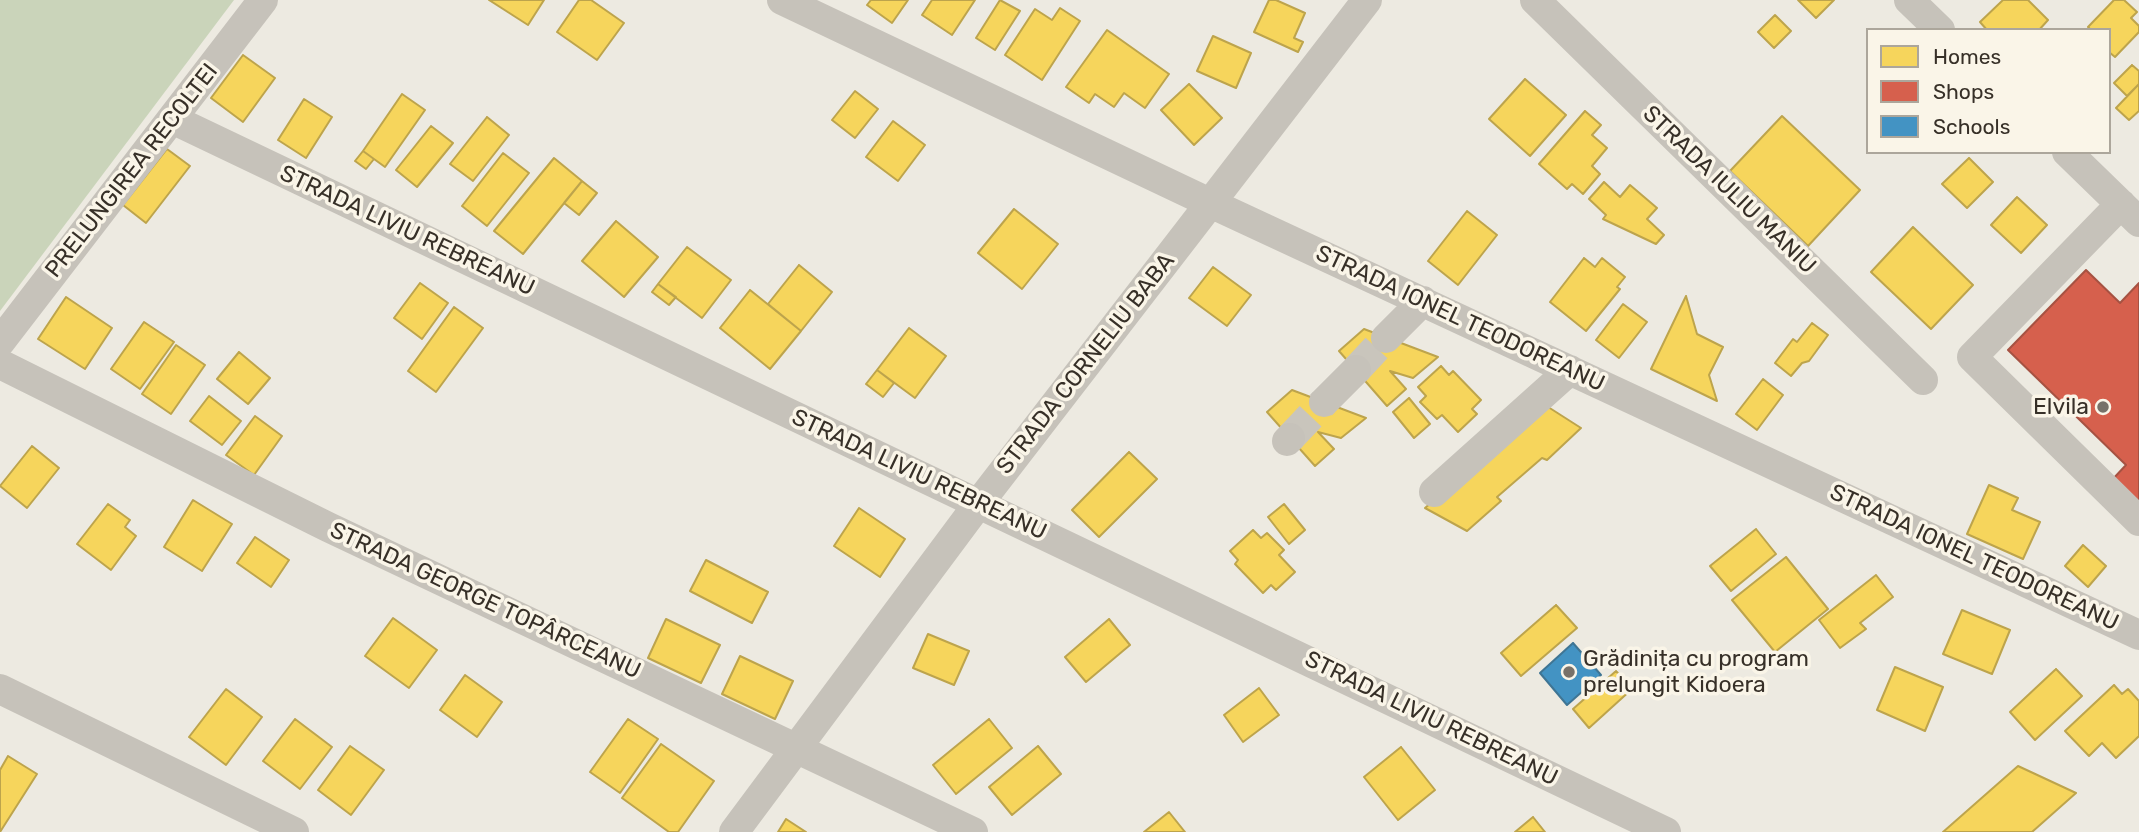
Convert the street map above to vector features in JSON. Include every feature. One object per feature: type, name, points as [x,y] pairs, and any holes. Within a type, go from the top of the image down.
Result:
[{"type":"street","name":"PRELUNGIREA RECOLTEI","points":[[0,342],[263,0]]},
{"type":"street","name":"STRADA IONEL TEODOREANU","points":[[782,0],[1210,203],[2139,635]]},
{"type":"street","name":"STRADA CORNELIU BABA","points":[[734,832],[979,503],[1367,0]]},
{"type":"street","name":"STRADA IULIU MANIU","points":[[1535,0],[1923,380]]},
{"type":"street","points":[[1909,0],[1938,28]]},
{"type":"street","name":"STRADA LIVIU REBREANU","points":[[172,119],[1666,832]]},
{"type":"street","points":[[2069,154],[2130,213],[1972,357],[2139,521]]},
{"type":"street","points":[[1386,338],[1423,302]]},
{"type":"street","name":"STRADA GEORGE TOPÂRCEANU","points":[[0,364],[318,522],[973,832]]},
{"type":"street","points":[[1324,402],[1356,370]]},
{"type":"street","points":[[1434,492],[1570,370]]},
{"type":"street","points":[[0,690],[294,832]]},
{"type":"green space","points":[[0,0],[234,0],[0,311]]},
{"type":"building: Homes","points":[[489,0],[544,0],[528,25]]},
{"type":"building: Homes","points":[[579,0],[591,0],[624,23],[597,60],[557,32]]},
{"type":"building: Homes","points":[[871,0],[908,0],[892,23],[867,5]]},
{"type":"building: Homes","points":[[932,0],[975,0],[952,35],[922,15]]},
{"type":"building: Homes","points":[[1000,0],[1020,11],[995,50],[976,38]]},
{"type":"building: Homes","points":[[1269,0],[1276,0],[1305,13],[1294,38],[1303,42],[1298,52],[1254,32]]},
{"type":"building: Homes","points":[[1798,0],[1834,0],[1816,18]]},
{"type":"building: Homes","points":[[2003,0],[2028,0],[2048,20],[2041,28],[1985,28],[1980,22]]},
{"type":"building: Homes","points":[[2114,0],[2124,0],[2137,12],[2131,18],[2139,26],[2139,32],[2115,57],[2111,54],[2111,28],[2088,27]]},
{"type":"building: Homes","points":[[1060,8],[1080,21],[1042,80],[1005,55],[1035,9],[1052,20]]},
{"type":"building: Homes","points":[[1775,15],[1791,31],[1774,48],[1758,32]]},
{"type":"building: Homes","points":[[1107,30],[1169,74],[1145,108],[1124,93],[1114,107],[1095,94],[1089,103],[1066,87]]},
{"type":"building: Homes","points":[[1213,36],[1251,53],[1236,88],[1197,71]]},
{"type":"building: Homes","points":[[243,55],[275,78],[243,122],[211,98]]},
{"type":"building: Homes","points":[[2132,65],[2139,71],[2139,84],[2127,96],[2114,83]]},
{"type":"building: Homes","points":[[1525,79],[1566,115],[1530,156],[1489,119]]},
{"type":"building: Homes","points":[[1189,84],[1222,118],[1194,145],[1161,110]]},
{"type":"building: Homes","points":[[2139,84],[2139,111],[2129,120],[2116,108]]},
{"type":"building: Homes","points":[[855,91],[878,109],[855,138],[832,120]]},
{"type":"building: Homes","points":[[402,94],[425,110],[385,167],[363,151]]},
{"type":"building: Homes","points":[[304,99],[332,117],[306,158],[278,140]]},
{"type":"building: Homes","points":[[1585,111],[1601,125],[1592,135],[1607,148],[1592,166],[1600,174],[1583,194],[1572,184],[1567,189],[1539,164]]},
{"type":"building: Homes","points":[[1782,116],[1860,190],[1808,246],[1730,171]]},
{"type":"building: Homes","points":[[487,117],[509,135],[473,181],[450,164]]},
{"type":"building: Homes","points":[[893,121],[925,145],[898,181],[866,157]]},
{"type":"building: Homes","points":[[431,126],[453,143],[417,187],[396,170]]},
{"type":"building: Homes","points":[[167,149],[190,166],[146,223],[123,205]]},
{"type":"building: Homes","points":[[363,151],[374,159],[366,169],[355,161]]},
{"type":"building: Homes","points":[[503,153],[529,173],[487,226],[462,206]]},
{"type":"building: Homes","points":[[554,158],[582,181],[523,254],[494,231]]},
{"type":"building: Homes","points":[[1969,158],[1993,182],[1967,208],[1942,184]]},
{"type":"building: Homes","points":[[582,181],[597,193],[579,215],[564,203]]},
{"type":"building: Homes","points":[[1604,182],[1620,197],[1630,185],[1657,208],[1647,219],[1664,235],[1656,244],[1603,219],[1606,215],[1589,199]]},
{"type":"building: Homes","points":[[2017,197],[2047,225],[2021,253],[1991,225]]},
{"type":"building: Homes","points":[[1014,209],[1058,244],[1022,289],[978,253]]},
{"type":"building: Homes","points":[[1467,211],[1497,235],[1458,285],[1428,261]]},
{"type":"building: Homes","points":[[616,221],[658,257],[624,297],[582,261]]},
{"type":"building: Homes","points":[[1913,227],[1973,285],[1931,329],[1871,272]]},
{"type":"building: Homes","points":[[687,247],[731,280],[702,318],[658,284]]},
{"type":"building: Homes","points":[[1584,258],[1595,267],[1602,258],[1625,277],[1617,287],[1620,289],[1586,331],[1550,302]]},
{"type":"building: Homes","points":[[799,265],[832,292],[801,331],[768,304]]},
{"type":"building: Homes","points":[[1213,267],[1251,295],[1227,326],[1189,298]]},
{"type":"building: Homes","points":[[420,283],[448,303],[422,339],[394,318]]},
{"type":"building: Homes","points":[[658,284],[676,297],[669,305],[652,292]]},
{"type":"building: Homes","points":[[750,290],[801,331],[770,369],[720,328]]},
{"type":"building: Homes","points":[[1686,296],[1697,334],[1723,347],[1709,375],[1717,401],[1651,369]]},
{"type":"building: Homes","points":[[66,297],[112,328],[85,369],[38,339]]},
{"type":"building: Homes","points":[[1623,304],[1647,322],[1619,358],[1596,340]]},
{"type":"building: Homes","points":[[454,307],[483,328],[436,392],[408,371]]},
{"type":"building: Homes","points":[[144,322],[174,342],[140,389],[111,369]]},
{"type":"building: Homes","points":[[1812,323],[1828,335],[1809,361],[1802,363],[1791,376],[1775,363],[1793,339],[1797,342]]},
{"type":"building: Homes","points":[[909,328],[946,356],[915,398],[877,370]]},
{"type":"building: Homes","points":[[1364,329],[1438,357],[1413,378],[1390,371],[1406,389],[1387,406],[1339,351]]},
{"type":"building: Homes","points":[[176,345],[205,365],[171,414],[142,394]]},
{"type":"building: Homes","points":[[239,352],[270,378],[248,404],[217,379]]},
{"type":"building: Homes","points":[[1441,366],[1449,375],[1453,371],[1481,400],[1472,409],[1477,414],[1458,432],[1442,415],[1437,419],[1420,402],[1426,396],[1418,387]]},
{"type":"building: Homes","points":[[877,370],[894,383],[883,397],[866,384]]},
{"type":"building: Homes","points":[[1763,379],[1783,395],[1757,430],[1736,414]]},
{"type":"building: Homes","points":[[1292,390],[1366,418],[1341,438],[1318,432],[1334,449],[1315,466],[1267,412]]},
{"type":"building: Homes","points":[[209,396],[241,421],[222,445],[190,421]]},
{"type":"building: Homes","points":[[1409,398],[1430,424],[1414,438],[1393,412]]},
{"type":"building: Homes","points":[[1545,405],[1581,428],[1547,460],[1542,458],[1497,497],[1501,501],[1467,531],[1425,508]]},
{"type":"building: Homes","points":[[255,416],[282,436],[254,475],[226,455]]},
{"type":"building: Homes","points":[[32,446],[59,468],[27,508],[0,486]]},
{"type":"building: Homes","points":[[1129,452],[1157,479],[1099,537],[1072,510]]},
{"type":"building: Homes","points":[[1989,485],[2018,498],[2012,510],[2040,522],[2023,559],[1967,534]]},
{"type":"building: Homes","points":[[193,500],[232,524],[202,571],[164,547]]},
{"type":"building: Homes","points":[[108,504],[130,520],[125,527],[136,536],[111,570],[77,544]]},
{"type":"building: Homes","points":[[1284,504],[1305,530],[1289,544],[1268,517]]},
{"type":"building: Homes","points":[[859,508],[905,539],[880,577],[834,546]]},
{"type":"building: Homes","points":[[1756,529],[1776,554],[1731,591],[1710,566]]},
{"type":"building: Homes","points":[[1253,530],[1261,538],[1267,533],[1284,550],[1279,555],[1295,572],[1276,590],[1271,585],[1263,593],[1235,564],[1238,560],[1230,551]]},
{"type":"building: Homes","points":[[255,537],[289,560],[271,587],[237,563]]},
{"type":"building: Homes","points":[[2083,545],[2106,566],[2088,587],[2065,566]]},
{"type":"building: Homes","points":[[1786,557],[1828,609],[1775,652],[1732,600]]},
{"type":"building: Homes","points":[[706,560],[768,592],[752,623],[690,591]]},
{"type":"building: Homes","points":[[1876,575],[1893,597],[1860,623],[1866,629],[1840,648],[1819,620]]},
{"type":"building: Homes","points":[[1556,605],[1577,628],[1521,676],[1501,653]]},
{"type":"building: Homes","points":[[1962,610],[2010,630],[1992,674],[1943,654]]},
{"type":"building: Homes","points":[[393,618],[437,650],[409,688],[365,656]]},
{"type":"building: Homes","points":[[666,619],[720,645],[701,683],[648,658]]},
{"type":"building: Homes","points":[[1109,619],[1130,645],[1086,682],[1065,657]]},
{"type":"building: Homes","points":[[928,634],[969,651],[954,685],[913,668]]},
{"type":"building: Homes","points":[[740,656],[793,681],[775,719],[722,694]]},
{"type":"building: Homes","points":[[1895,667],[1943,687],[1925,731],[1877,710]]},
{"type":"building: Homes","points":[[2056,669],[2082,696],[2035,740],[2010,712]]},
{"type":"building: Homes","points":[[1616,671],[1632,689],[1589,728],[1573,709]]},
{"type":"building: Homes","points":[[465,675],[502,702],[477,737],[440,710]]},
{"type":"building: Homes","points":[[2114,685],[2122,694],[2128,689],[2139,701],[2139,736],[2116,758],[2102,743],[2089,756],[2065,731]]},
{"type":"building: Homes","points":[[1259,688],[1279,715],[1243,742],[1224,715]]},
{"type":"building: Homes","points":[[226,689],[262,717],[226,765],[189,737]]},
{"type":"building: Homes","points":[[295,719],[332,747],[300,789],[263,761]]},
{"type":"building: Homes","points":[[628,719],[658,739],[620,793],[590,772]]},
{"type":"building: Homes","points":[[989,719],[1012,748],[956,794],[933,765]]},
{"type":"building: Homes","points":[[661,744],[714,781],[678,832],[669,832],[622,798]]},
{"type":"building: Homes","points":[[350,746],[384,770],[351,815],[318,790]]},
{"type":"building: Homes","points":[[1038,746],[1061,774],[1012,815],[989,787]]},
{"type":"building: Homes","points":[[1401,747],[1435,790],[1398,820],[1364,777]]},
{"type":"building: Homes","points":[[8,756],[37,774],[0,832],[0,770]]},
{"type":"building: Homes","points":[[2018,766],[2076,793],[2032,832],[1943,832]]},
{"type":"building: Homes","points":[[1169,812],[1185,832],[1144,832]]},
{"type":"building: Homes","points":[[1533,817],[1545,832],[1515,832]]},
{"type":"building: Homes","points":[[786,819],[806,832],[778,832]]},
{"type":"building: Shops","name":"Elvila","points":[[2086,270],[2120,303],[2139,283],[2139,508],[2111,481],[2126,465],[2008,350]]},
{"type":"building: Schools","points":[[1573,643],[1601,675],[1567,705],[1540,673]]},
{"type":"tunnel","points":[[1356,370],[1386,338]]},
{"type":"tunnel","points":[[1290,438],[1324,402]]},
{"type":"place","name":"Elvila","points":[[2103,407]]},
{"type":"place","name":"Grădinița cu program prelungit Kidoera","points":[[1569,672]]}]
